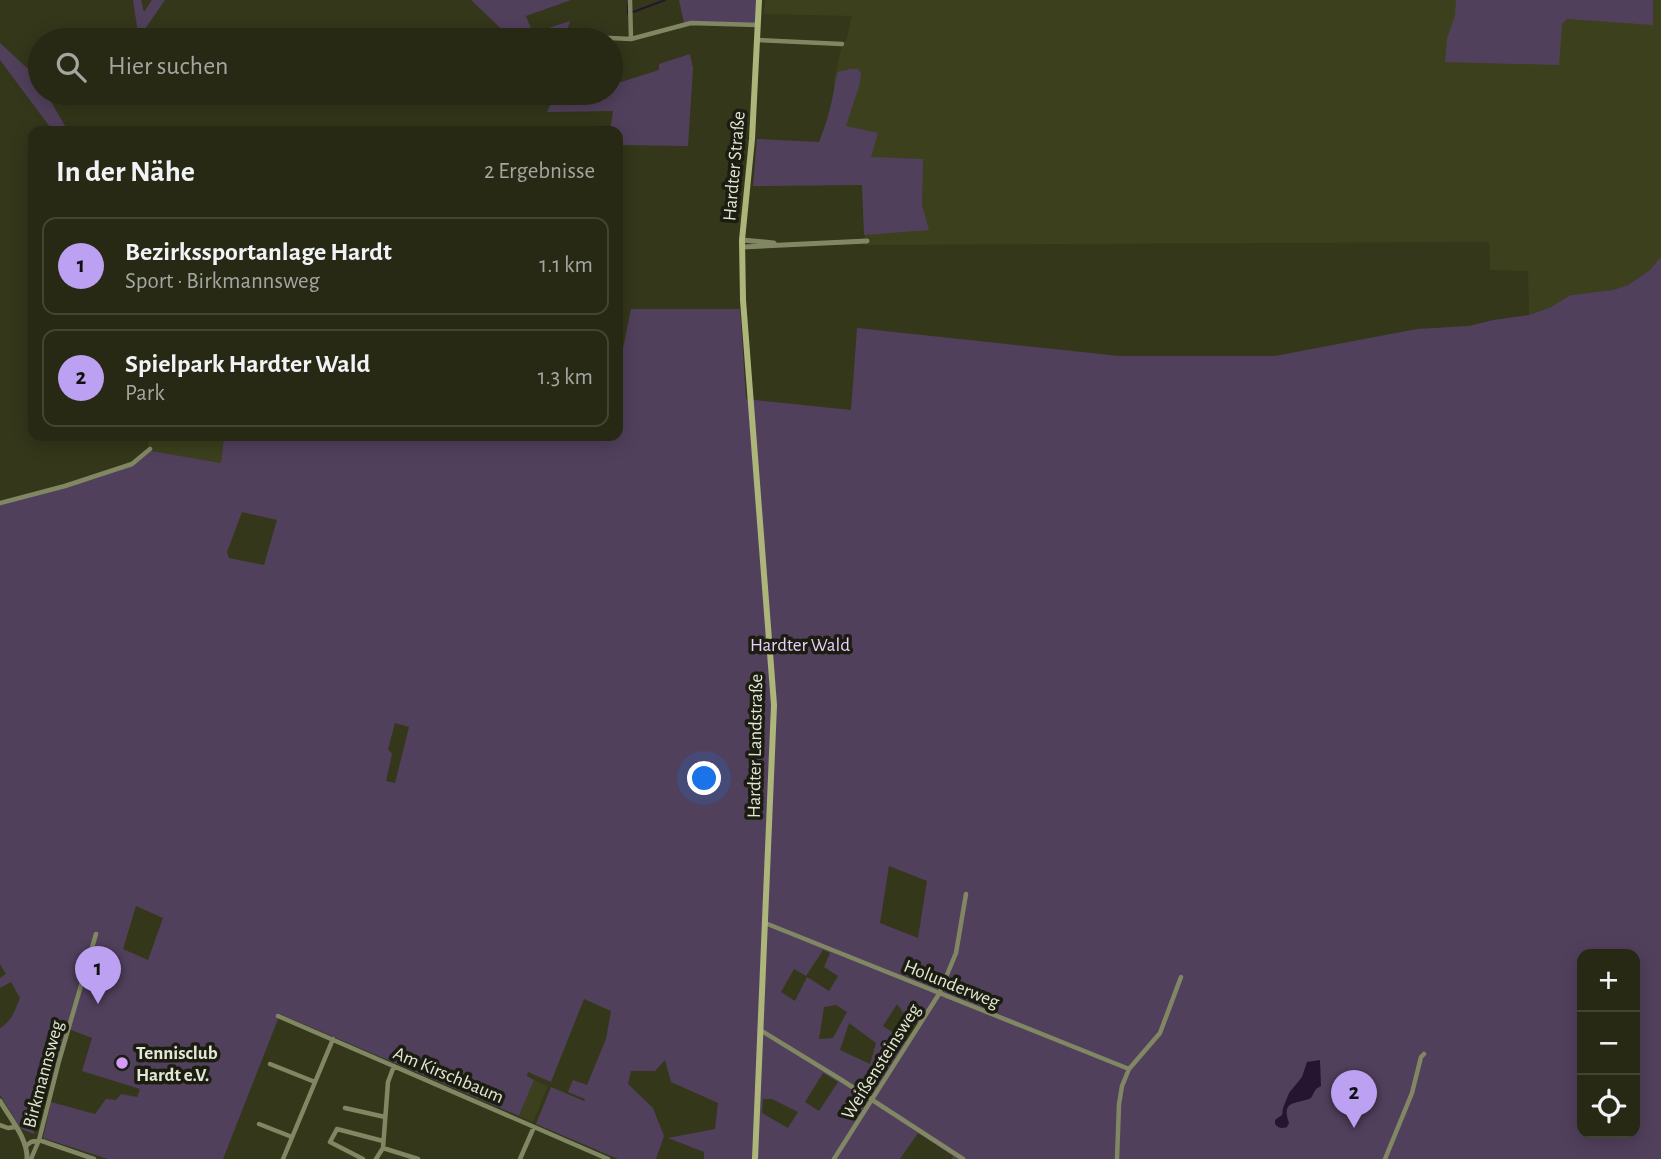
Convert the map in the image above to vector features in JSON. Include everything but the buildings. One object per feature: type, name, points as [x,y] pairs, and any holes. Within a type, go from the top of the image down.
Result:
[{"type":"main road","name":"Hardter Straße","points":[[745,334],[742,243],[752,139],[760,0]]},
{"type":"main road","name":"Hardter Landstraße","points":[[745,334],[773,694],[755,1159]]},
{"type":"street","points":[[630,0],[631,39]]},
{"type":"street","points":[[623,39],[691,23],[758,24]]},
{"type":"street","points":[[758,40],[842,44]]},
{"type":"street","points":[[742,243],[867,241]]},
{"type":"street","points":[[742,243],[754,247],[784,244]]},
{"type":"street","points":[[742,266],[754,247]]},
{"type":"street","points":[[0,503],[132,464],[150,449]]},
{"type":"street","name":"Weißensteinsweg","points":[[834,1159],[939,994],[956,953],[966,894]]},
{"type":"street","name":"Holunderweg","points":[[765,923],[1129,1069]]},
{"type":"street","name":"Birkmannsweg","points":[[29,1159],[38,1143],[96,934]]},
{"type":"street","points":[[1118,1159],[1122,1086],[1129,1069],[1160,1032],[1181,977]]},
{"type":"street","name":"Am Kirschbaum","points":[[278,1016],[608,1159]]},
{"type":"street","points":[[760,1030],[963,1159]]},
{"type":"street","points":[[283,1159],[333,1039]]},
{"type":"street","points":[[1385,1159],[1412,1093],[1423,1054]]},
{"type":"street","points":[[270,1065],[315,1082]]},
{"type":"street","points":[[376,1159],[383,1145],[388,1083],[394,1066]]},
{"type":"street","points":[[0,1101],[26,1146],[29,1159]]},
{"type":"street","points":[[345,1108],[385,1117]]},
{"type":"street","points":[[259,1124],[292,1137]]},
{"type":"street","points":[[0,1125],[15,1127]]},
{"type":"street","points":[[520,1159],[534,1127]]},
{"type":"street","points":[[363,1159],[330,1142],[337,1129],[418,1159]]},
{"type":"street","points":[[26,1146],[38,1143],[94,1159]]},
{"type":"shaded area","points":[[765,0],[1661,0],[1661,258],[1650,270],[1628,285],[1613,290],[1571,295],[1549,308],[1529,315],[1528,271],[1490,270],[1489,242],[865,245],[861,156],[819,142],[826,126],[843,41],[846,41],[852,16],[764,14]]},
{"type":"shaded area","points":[[148,441],[224,441],[221,463],[152,451]]},
{"type":"shaded area","points":[[1320,1060],[1321,1086],[1311,1098],[1288,1106],[1287,1127],[1277,1126],[1275,1120],[1282,1115],[1289,1093],[1302,1077],[1307,1062]]},
{"type":"shaded area","points":[[534,1080],[548,1086],[533,1122],[519,1116]]},
{"type":"green space","points":[[133,0],[141,0],[144,12],[152,0],[165,0],[146,28],[137,28]]},
{"type":"green space","points":[[471,0],[571,0],[526,16],[531,28],[500,28]]},
{"type":"green space","points":[[679,0],[759,0],[758,25],[684,23]]},
{"type":"green space","points":[[1456,0],[1653,0],[1653,25],[1567,19],[1562,24],[1559,65],[1445,62],[1447,38],[1455,16]]},
{"type":"green space","points":[[570,21],[568,28],[548,28]]},
{"type":"green space","points":[[0,43],[28,69],[28,98],[0,60]]},
{"type":"green space","points":[[690,54],[693,68],[688,146],[623,145],[623,126],[611,126],[613,111],[547,112],[550,105],[623,105],[623,81],[659,70],[659,64]]},
{"type":"green space","points":[[850,69],[861,72],[846,126],[878,133],[871,157],[923,159],[922,205],[929,230],[864,235],[862,185],[753,186],[757,139],[819,142],[838,72]]},
{"type":"green space","points":[[34,105],[53,105],[65,126],[49,126]]},
{"type":"green space","name":"Hardter Wald","points":[[1661,258],[1661,1159],[952,1159],[953,1156],[918,1133],[900,1159],[704,1159],[704,1152],[668,1138],[715,1129],[718,1103],[671,1082],[665,1060],[655,1071],[631,1071],[628,1084],[653,1108],[664,1136],[656,1159],[618,1159],[536,1124],[551,1087],[584,1101],[585,1099],[568,1092],[573,1080],[587,1085],[606,1039],[611,1011],[584,999],[551,1082],[528,1072],[527,1076],[534,1080],[519,1116],[280,1014],[223,1159],[108,1159],[43,1138],[51,1102],[95,1114],[106,1099],[116,1100],[121,1094],[137,1097],[140,1089],[82,1071],[92,1038],[66,1028],[52,1078],[48,1077],[38,1118],[33,1117],[31,1126],[35,1128],[34,1134],[21,1129],[0,1095],[0,1028],[10,1019],[20,998],[11,982],[0,988],[0,978],[6,974],[0,964],[0,505],[94,479],[130,465],[151,449],[221,463],[224,441],[623,441],[623,348],[631,309],[740,309],[746,399],[851,410],[857,328],[1119,356],[1275,356],[1417,329],[1469,326],[1529,315],[1549,308],[1571,295],[1613,290],[1628,285],[1650,270]],"holes":[[[242,512],[277,520],[264,565],[229,558],[227,552]],[[395,723],[409,727],[395,783],[386,781],[392,754],[388,749]],[[889,866],[927,881],[918,938],[880,923]],[[136,906],[163,918],[148,960],[123,949]],[[823,950],[830,953],[824,967],[838,976],[829,991],[807,977],[795,1001],[781,992],[794,969],[806,976]],[[897,1004],[907,1018],[918,1023],[906,1041],[883,1026]],[[836,1005],[847,1012],[833,1038],[819,1039],[824,1007]],[[849,1023],[876,1043],[870,1064],[840,1050]],[[823,1073],[838,1082],[819,1111],[805,1102]],[[763,1099],[772,1099],[798,1112],[788,1128],[762,1113]]]},
{"type":"waterway","points":[[633,12],[665,0]]},
{"type":"waterway","points":[[628,2],[628,14]]},
{"type":"place","name":"Bezirkssportanlage Hardt","points":[[98,1004]]},
{"type":"place","name":"Tennisclub Hardt e.V.","points":[[122,1063]]},
{"type":"place","name":"Spielpark Hardter Wald","points":[[1354,1128]]}]
